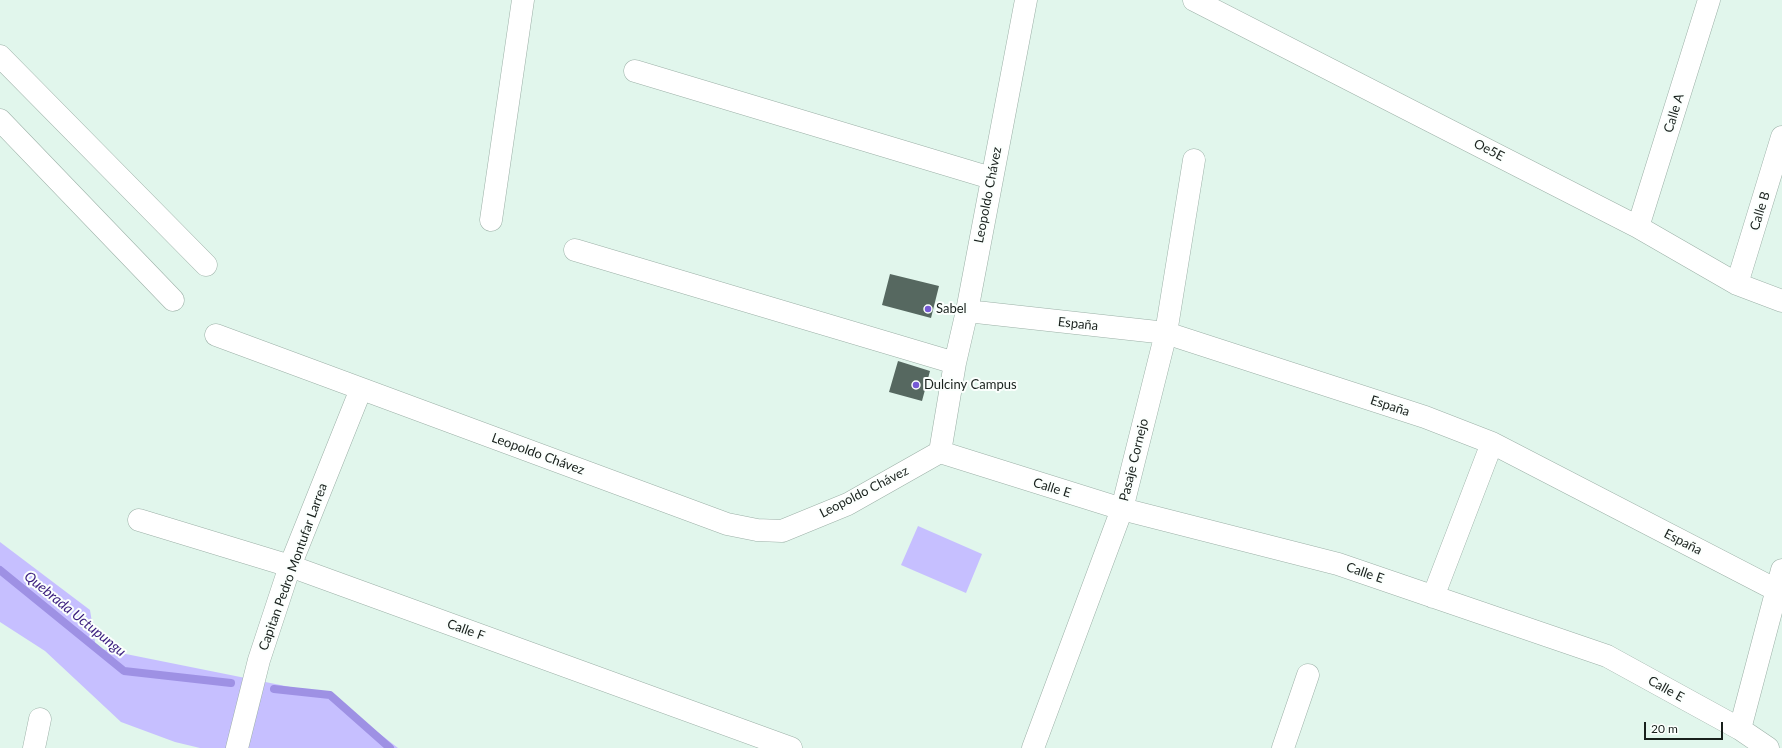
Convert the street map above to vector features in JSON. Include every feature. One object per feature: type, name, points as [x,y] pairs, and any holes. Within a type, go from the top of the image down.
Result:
[{"type":"street","points":[[491,220],[523,0]]},
{"type":"street","name":"Leopoldo Chávez","points":[[216,335],[727,524],[757,530],[782,531],[848,504],[940,452],[955,363],[967,312],[1026,0]]},
{"type":"street","name":"Oe5E","points":[[1194,0],[1638,227],[1737,284],[1782,301]]},
{"type":"street","name":"Calle A","points":[[1638,227],[1709,0]]},
{"type":"street","points":[[0,56],[206,265]]},
{"type":"street","points":[[635,71],[992,178]]},
{"type":"street","points":[[0,120],[173,300]]},
{"type":"street","name":"Calle B","points":[[1737,284],[1782,138]]},
{"type":"street","name":"Pasaje Cornejo","points":[[1033,748],[1122,509],[1166,334],[1194,160]]},
{"type":"street","points":[[575,250],[955,363]]},
{"type":"street","name":"España","points":[[967,312],[1166,334],[1425,417],[1492,443],[1780,584]]},
{"type":"street","name":"Capitan Pedro Montufar Larrea","points":[[237,748],[259,660],[290,566],[360,389]]},
{"type":"street","points":[[1433,597],[1492,443]]},
{"type":"street","name":"Calle E","points":[[940,452],[1122,509],[1338,564],[1607,656],[1740,729],[1768,748]]},
{"type":"street","name":"Calle F","points":[[140,520],[290,566],[791,748]]},
{"type":"street","points":[[1740,729],[1780,584]]},
{"type":"street","points":[[1283,748],[1308,675]]},
{"type":"street","points":[[34,748],[40,719]]},
{"type":"shaded area","points":[[918,526],[982,554],[966,593],[901,565]]},
{"type":"shaded area","points":[[0,542],[90,610],[96,648],[330,695],[398,748],[200,748],[175,742],[121,722],[45,651],[0,622]]},
{"type":"building","points":[[890,274],[939,286],[931,318],[882,305]]},
{"type":"building","points":[[898,361],[930,371],[922,401],[889,392]]},
{"type":"waterway","name":"Quebrada Uctupungu","points":[[0,570],[124,671],[231,683]]},
{"type":"waterway","name":"Quebrada Uctupungu","points":[[274,689],[330,695],[390,748]]},
{"type":"place","name":"Sabel","points":[[928,309]]},
{"type":"place","name":"Dulciny Campus","points":[[916,385]]}]
